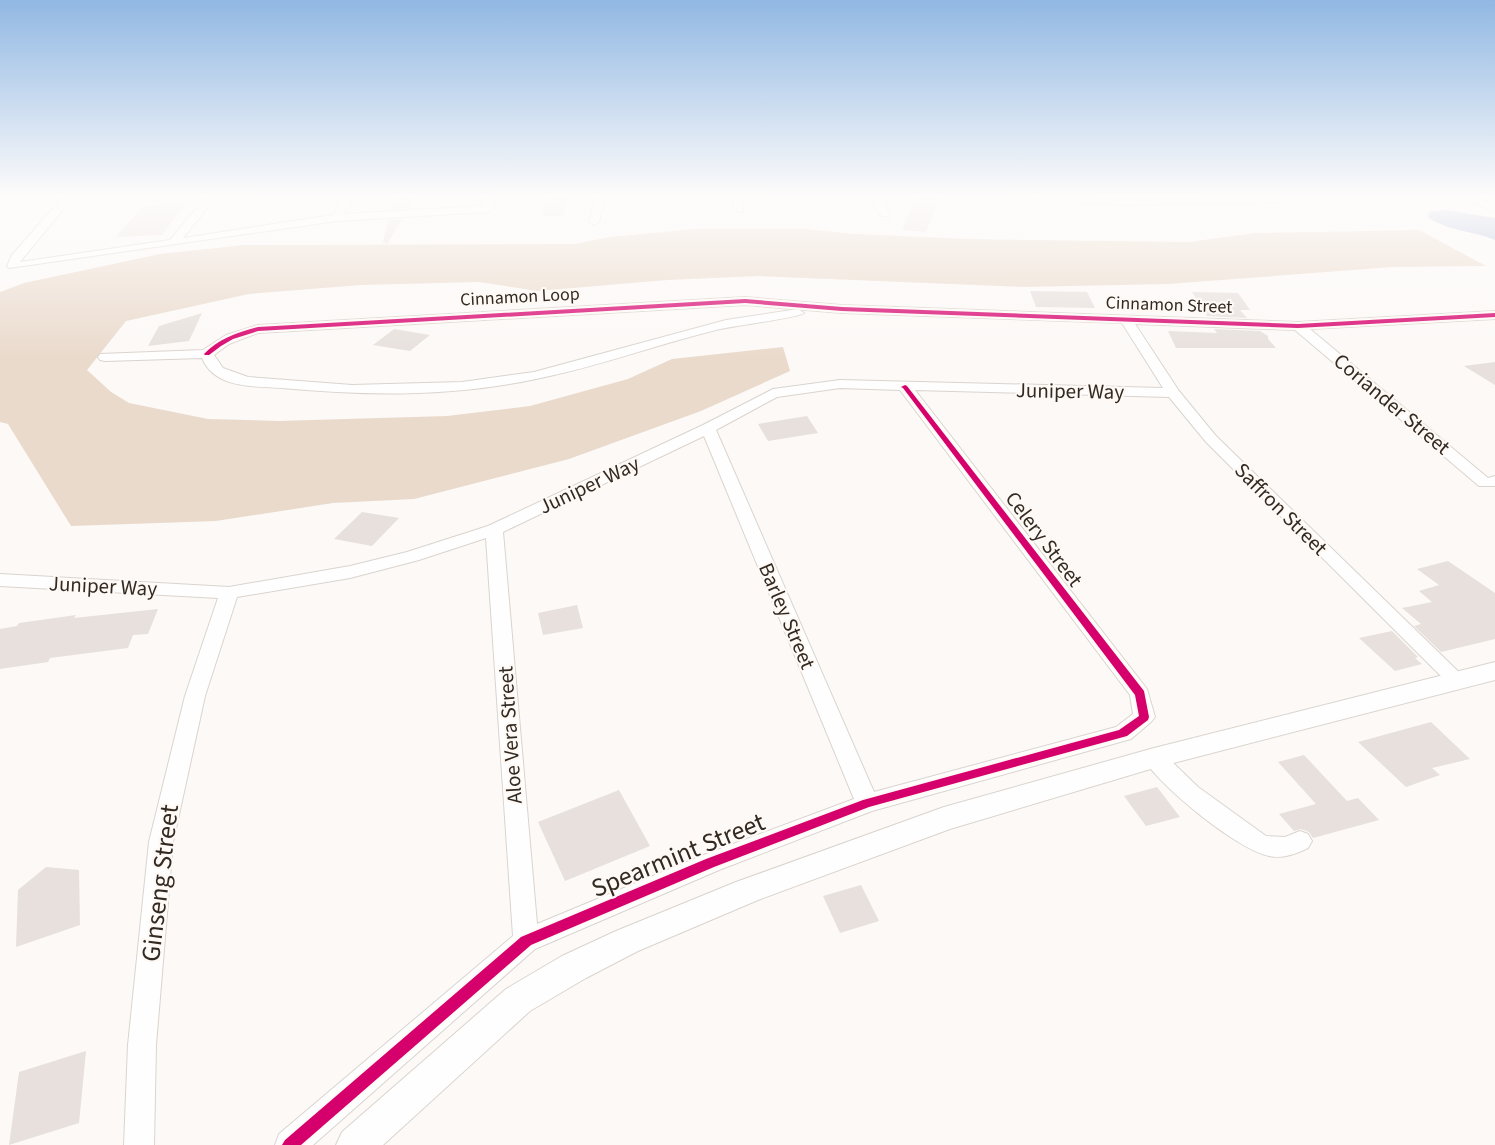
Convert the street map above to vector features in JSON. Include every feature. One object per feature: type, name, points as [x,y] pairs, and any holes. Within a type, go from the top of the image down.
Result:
[{"type":"street","points":[[22,250],[13,266],[113,250]]},
{"type":"street","name":"Cinnamon Loop","points":[[207,354],[217,344],[235,335],[258,329],[281,327],[745,301],[842,309]]},
{"type":"street","points":[[105,357],[207,354],[209,362],[222,376],[243,380],[317,388],[413,391],[511,379],[567,369],[748,319],[842,309]]},
{"type":"street","name":"Cinnamon Street","points":[[842,309],[1298,326],[1493,316]]},
{"type":"street","name":"Saffron Street","points":[[1126,320],[1173,393],[1219,447],[1457,680]]},
{"type":"street","name":"Coriander Street","points":[[1298,326],[1490,482]]},
{"type":"street","name":"Juniper Way","points":[[0,580],[229,593],[350,572],[413,556],[494,530],[708,428],[773,393],[840,384],[1173,393]]},
{"type":"street","name":"Celery Street","points":[[905,387],[1140,694],[1144,717]]},
{"type":"street","name":"Barley Street","points":[[708,428],[867,803]]},
{"type":"street","name":"Aloe Vera Street","points":[[494,530],[526,941]]},
{"type":"street","name":"Ginseng Street","points":[[139,1145],[142,1045],[160,842],[195,696],[229,593]]},
{"type":"street","points":[[354,1145],[518,1000],[584,962],[627,941],[747,891],[944,819],[1154,758],[1495,671]]},
{"type":"street","name":"Spearmint Street","points":[[290,1145],[526,941],[710,862],[867,803],[1123,733],[1144,717]]},
{"type":"street","points":[[1154,758],[1170,776],[1258,843],[1280,848],[1300,841]]},
{"type":"shaded area","points":[[193,250],[1457,250],[1486,266],[1393,267],[1168,284],[1023,287],[759,276],[668,280],[537,291],[479,282],[361,285],[249,294],[126,321],[87,370],[111,392],[129,403],[208,419],[279,421],[447,416],[530,406],[628,379],[672,359],[783,347],[790,371],[701,411],[569,459],[414,499],[333,503],[216,521],[71,526],[8,424],[0,422],[0,292],[24,283],[160,254]]},
{"type":"building","points":[[1030,291],[1087,292],[1095,308],[1036,307]]},
{"type":"building","points":[[1192,292],[1238,293],[1250,310],[1240,310],[1247,318],[1207,316]]},
{"type":"building","points":[[202,313],[189,341],[148,346],[159,326]]},
{"type":"building","points":[[394,329],[430,335],[410,351],[373,345]]},
{"type":"building","points":[[1214,329],[1260,331],[1268,336],[1276,348],[1176,348],[1168,331],[1217,333]]},
{"type":"building","points":[[1495,362],[1495,385],[1464,366]]},
{"type":"building","points":[[807,416],[818,433],[768,441],[758,424]]},
{"type":"building","points":[[362,512],[399,518],[372,546],[334,539]]},
{"type":"building","points":[[1448,561],[1495,593],[1495,639],[1441,652],[1414,626],[1421,624],[1402,608],[1432,602],[1419,591],[1439,585],[1417,569]]},
{"type":"building","points":[[577,605],[583,628],[543,635],[538,613]]},
{"type":"building","points":[[158,609],[148,634],[133,635],[128,648],[50,658],[48,662],[0,669],[0,629],[17,626],[19,623],[76,615],[74,618]]},
{"type":"building","points":[[1392,631],[1422,664],[1395,671],[1359,638]]},
{"type":"building","points":[[1431,722],[1470,759],[1432,768],[1440,775],[1406,787],[1358,742]]},
{"type":"building","points":[[1304,755],[1347,801],[1358,798],[1379,820],[1313,838],[1309,832],[1301,829],[1294,831],[1279,814],[1316,804],[1278,762]]},
{"type":"building","points":[[1157,787],[1180,817],[1146,826],[1124,796]]},
{"type":"building","points":[[619,790],[650,846],[565,881],[538,822]]},
{"type":"building","points":[[46,867],[79,870],[80,925],[16,947],[18,890]]},
{"type":"building","points":[[861,885],[879,921],[840,933],[823,896]]},
{"type":"building","points":[[86,1051],[79,1123],[9,1145],[19,1072]]},
{"type":"cycle path","points":[[207,354],[237,335],[258,329],[745,301],[842,309],[1298,326],[1495,315]]},
{"type":"cycle path","points":[[290,1145],[526,941],[710,863],[867,803],[1123,733],[1144,717],[1140,694],[905,387]]}]
